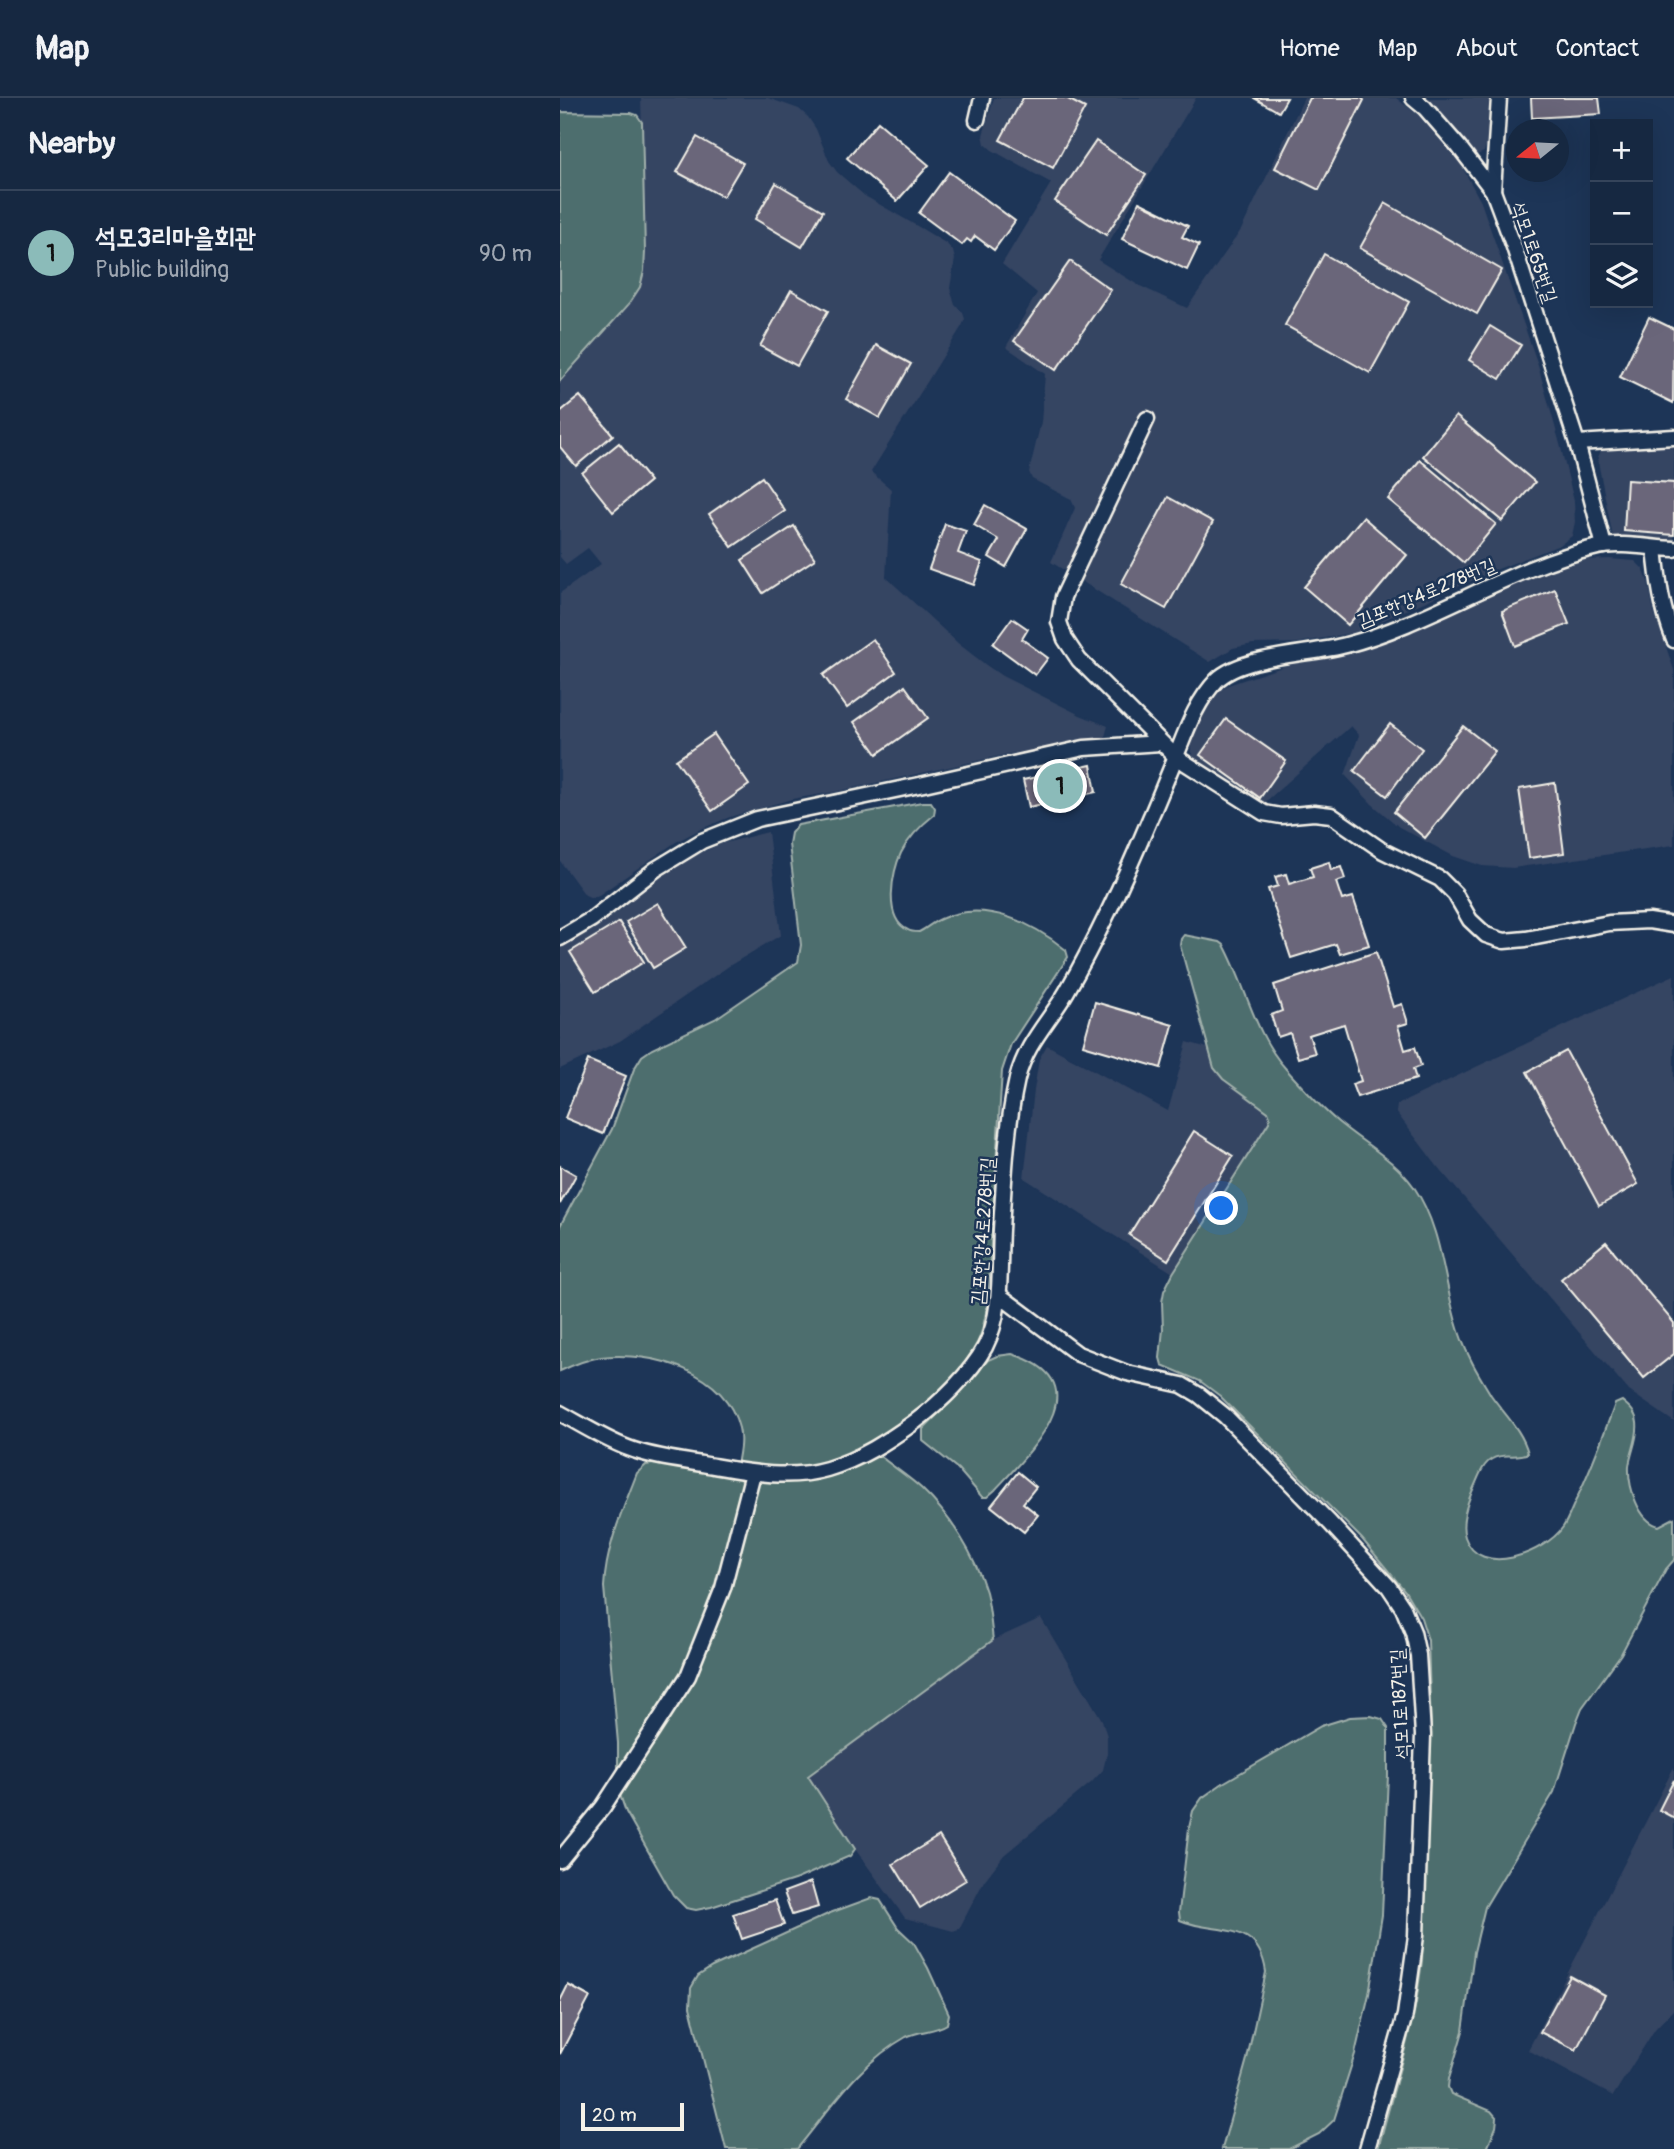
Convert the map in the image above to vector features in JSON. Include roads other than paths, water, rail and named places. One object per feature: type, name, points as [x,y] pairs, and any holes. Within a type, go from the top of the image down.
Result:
[{"type":"lane","points":[[976,120],[982,98]]},
{"type":"lane","name":"석모1로65번길","points":[[1413,98],[1451,137],[1493,191],[1514,247],[1577,443],[1604,546]]},
{"type":"lane","points":[[1493,191],[1499,98]]},
{"type":"lane","points":[[1147,419],[1063,597],[1059,622],[1065,639],[1079,660],[1161,743],[1176,757],[1264,813],[1281,816],[1314,813],[1331,815],[1383,850],[1440,879],[1455,894],[1470,920],[1495,938],[1504,941],[1526,939],[1609,923],[1648,921],[1674,925]]},
{"type":"lane","points":[[1577,443],[1674,437]]},
{"type":"lane","name":"김포한강4로278번길","points":[[560,1413],[630,1449],[753,1473],[795,1475],[826,1469],[865,1455],[929,1411],[966,1373],[984,1348],[993,1325],[999,1295],[1008,1141],[1016,1083],[1023,1058],[1034,1038],[1055,1012],[1083,963],[1202,698],[1220,678],[1236,667],[1314,653],[1374,637],[1514,575],[1565,556],[1604,546],[1674,549]]},
{"type":"lane","points":[[1656,548],[1658,582],[1665,616],[1674,640]]},
{"type":"lane","points":[[560,938],[592,919],[656,869],[702,841],[757,819],[924,785],[1084,748],[1161,743]]},
{"type":"lane","name":"석모1로187번길","points":[[999,1295],[1078,1354],[1127,1373],[1182,1385],[1199,1395],[1225,1416],[1320,1513],[1389,1587],[1403,1608],[1413,1632],[1418,1655],[1423,1735],[1416,1936],[1405,2015],[1367,2149]]},
{"type":"lane","points":[[560,1860],[603,1807],[688,1676],[723,1588],[753,1473]]},
{"type":"place","name":"석모3리마을회관","points":[[1060,786]]}]
